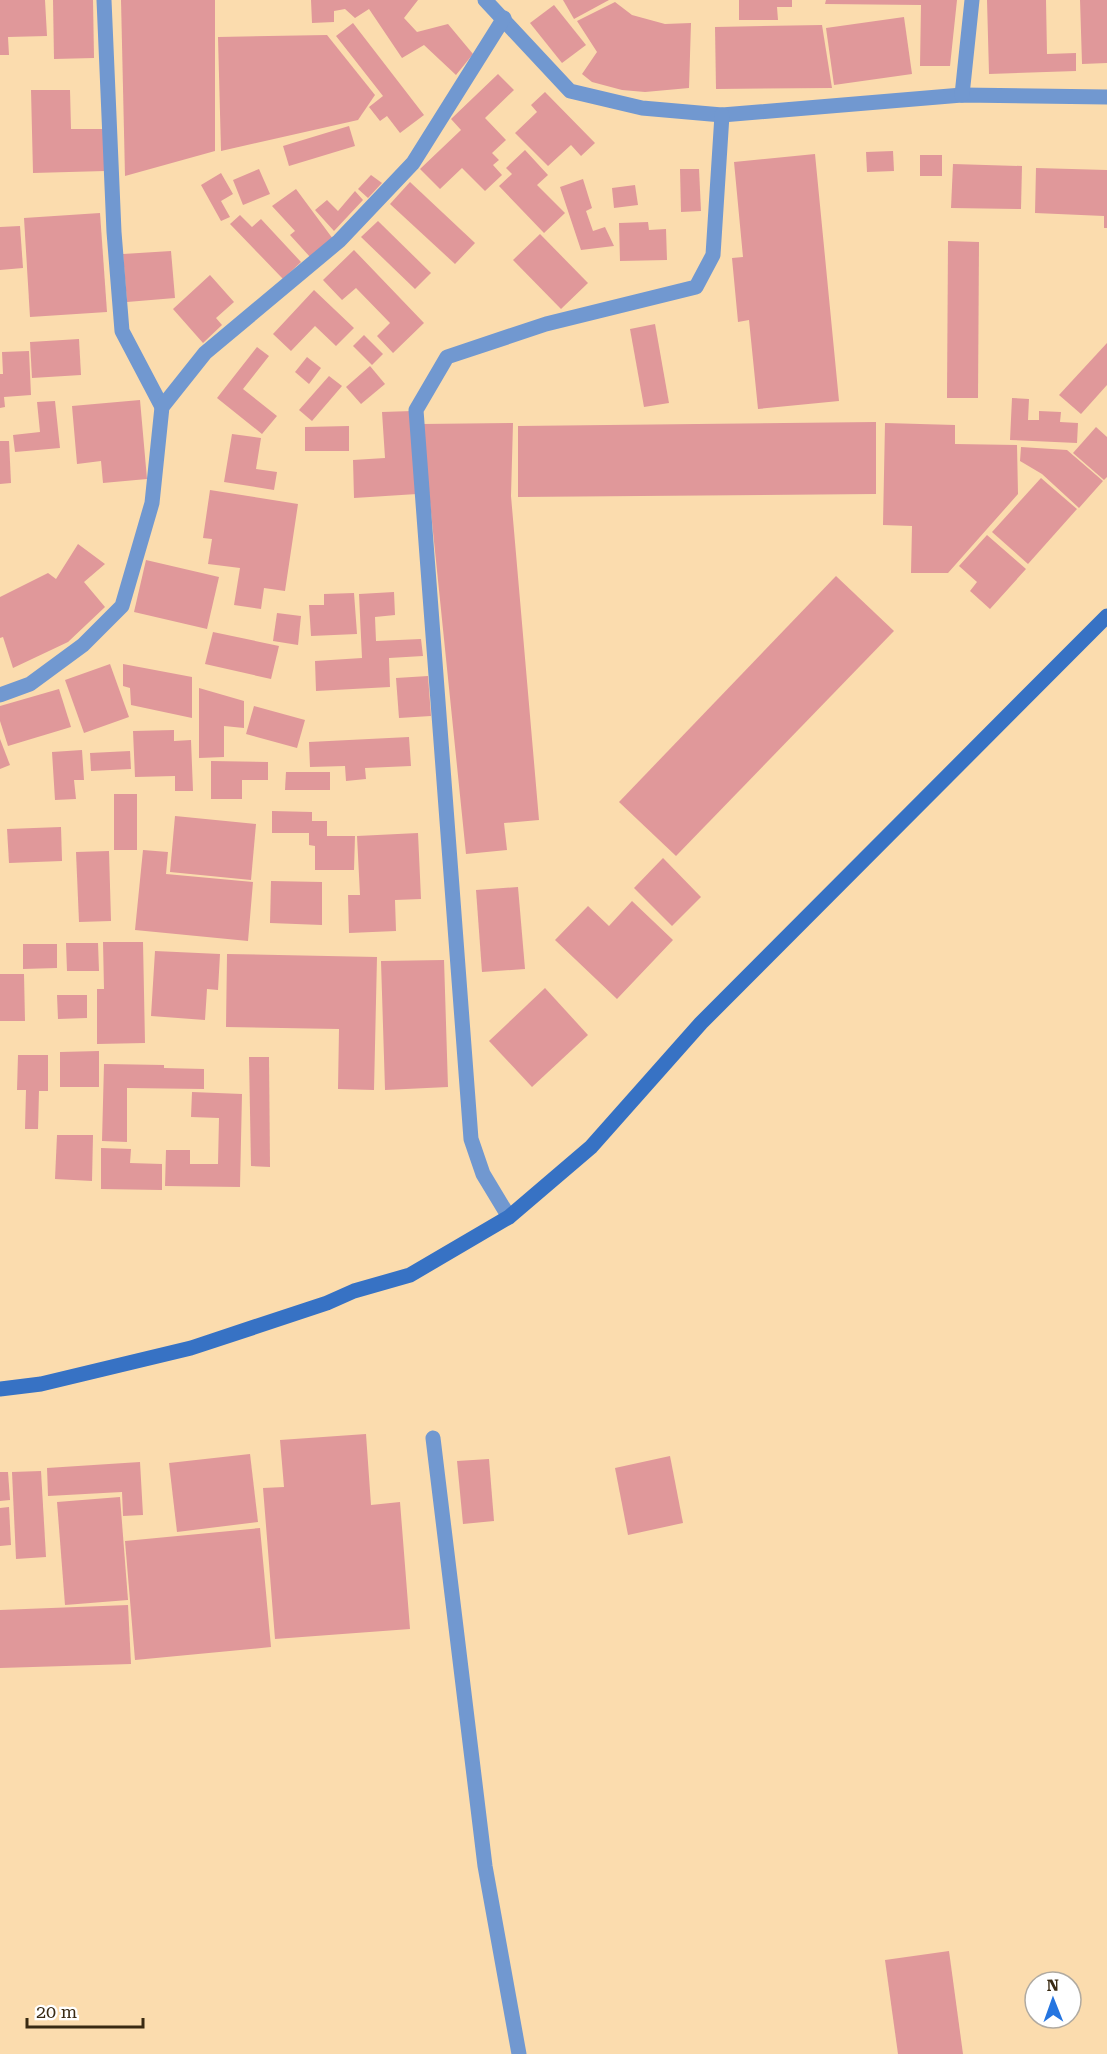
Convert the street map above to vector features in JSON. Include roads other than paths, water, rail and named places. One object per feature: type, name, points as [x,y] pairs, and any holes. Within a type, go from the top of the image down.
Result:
[{"type":"main road","points":[[0,1389],[42,1384],[191,1348],[327,1303],[354,1290],[410,1275],[509,1217],[591,1147],[701,1023],[1107,616]]},
{"type":"street","points":[[104,0],[114,232],[122,331],[162,407]]},
{"type":"street","points":[[485,0],[570,91],[642,108],[722,115],[962,95],[1107,97]]},
{"type":"street","points":[[962,95],[972,0]]},
{"type":"street","points":[[0,696],[30,684],[83,645],[122,606],[152,503],[162,407],[205,353],[339,241],[413,163],[504,18]]},
{"type":"street","points":[[509,1217],[483,1174],[471,1139],[416,410],[447,357],[546,324],[696,287],[713,255],[722,115]]},
{"type":"street","points":[[433,1438],[485,1866],[519,2054]]}]
